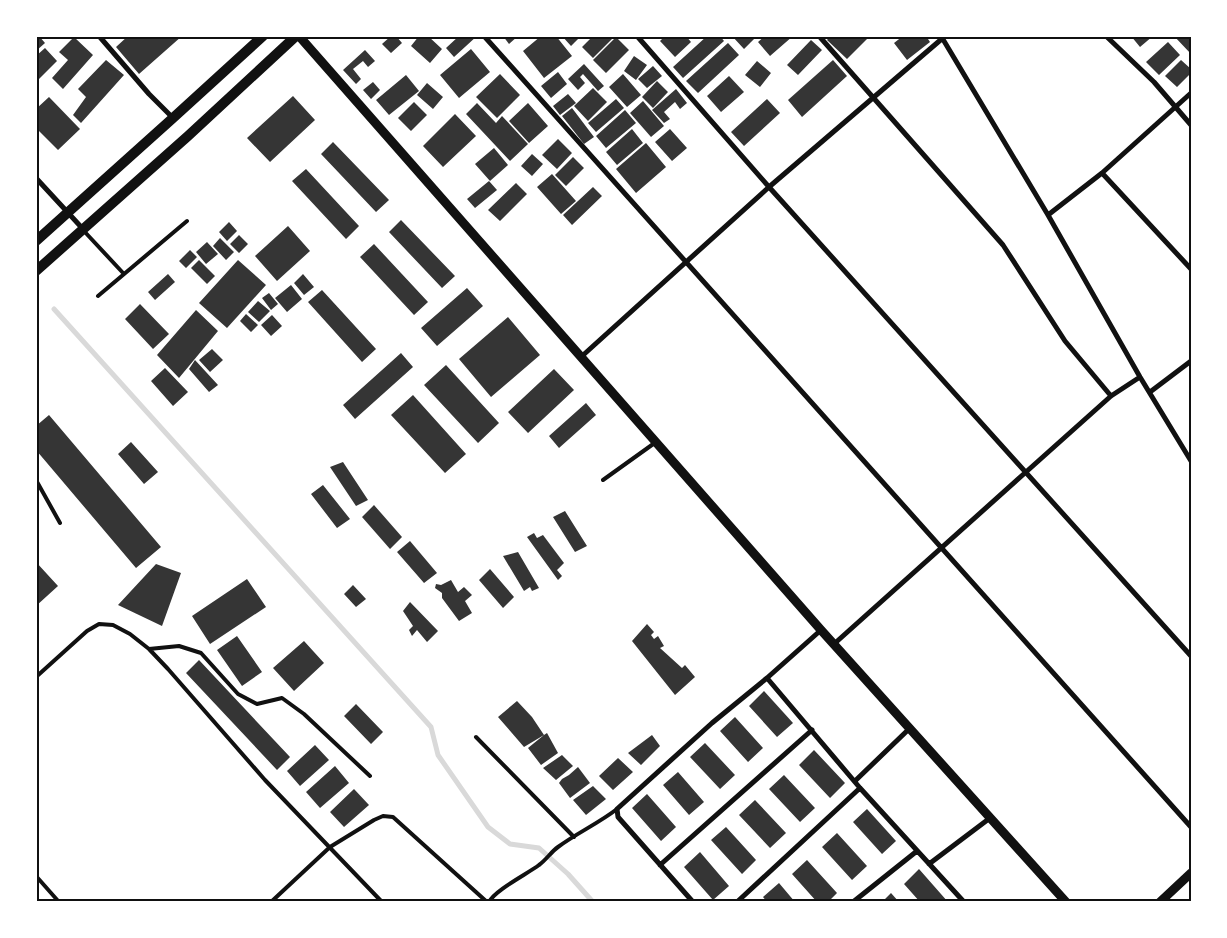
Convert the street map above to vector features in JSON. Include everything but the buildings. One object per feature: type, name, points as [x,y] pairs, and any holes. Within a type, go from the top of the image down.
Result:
[{"type":"main road","points":[[36,241],[263,36]]},
{"type":"main road","points":[[36,271],[298,36]]},
{"type":"street","points":[[99,36],[173,118]]},
{"type":"street","points":[[298,36],[821,630],[1066,902]]},
{"type":"street","points":[[484,36],[1191,827]]},
{"type":"street","points":[[637,36],[768,187],[1191,656]]},
{"type":"street","points":[[819,36],[1002,245],[1065,341],[1111,396]]},
{"type":"street","points":[[1106,36],[1154,82],[1191,125]]},
{"type":"street","points":[[581,357],[768,187],[943,37],[1048,215],[1140,377],[1191,461]]},
{"type":"street","points":[[1048,215],[1102,173],[1191,93]]},
{"type":"street","points":[[1102,173],[1191,270]]},
{"type":"street","points":[[36,178],[83,230]]},
{"type":"street","points":[[1150,392],[1191,361]]},
{"type":"street","points":[[834,644],[1111,396],[1140,377]]},
{"type":"street","points":[[693,902],[618,817],[617,809],[712,723],[821,630]]},
{"type":"street","points":[[766,678],[860,788],[964,902]]},
{"type":"street","points":[[855,781],[910,728]]},
{"type":"street","points":[[660,864],[812,730]]},
{"type":"street","points":[[738,902],[860,788]]},
{"type":"street","points":[[929,864],[990,818]]},
{"type":"street","points":[[853,902],[916,851]]},
{"type":"street","points":[[1160,902],[1191,873]]},
{"type":"lane","points":[[98,296],[187,221]]},
{"type":"lane","points":[[83,230],[124,274]]},
{"type":"lane","points":[[603,480],[656,442]]},
{"type":"lane","points":[[36,480],[60,523]]},
{"type":"lane","points":[[36,677],[87,631],[99,624],[113,625],[130,634],[168,669],[266,780],[382,902]]},
{"type":"lane","points":[[149,650],[179,646],[192,649],[201,653],[238,694],[257,704],[282,698],[304,714],[370,776]]},
{"type":"lane","points":[[476,737],[574,837]]},
{"type":"lane","points":[[271,902],[330,847],[383,816],[393,817],[488,902],[490,898],[540,864],[557,847],[617,809]]},
{"type":"lane","points":[[36,876],[59,902]]},
{"type":"waterway","points":[[54,309],[431,727],[438,755],[488,827],[510,844],[539,848],[568,874],[593,902]]}]
